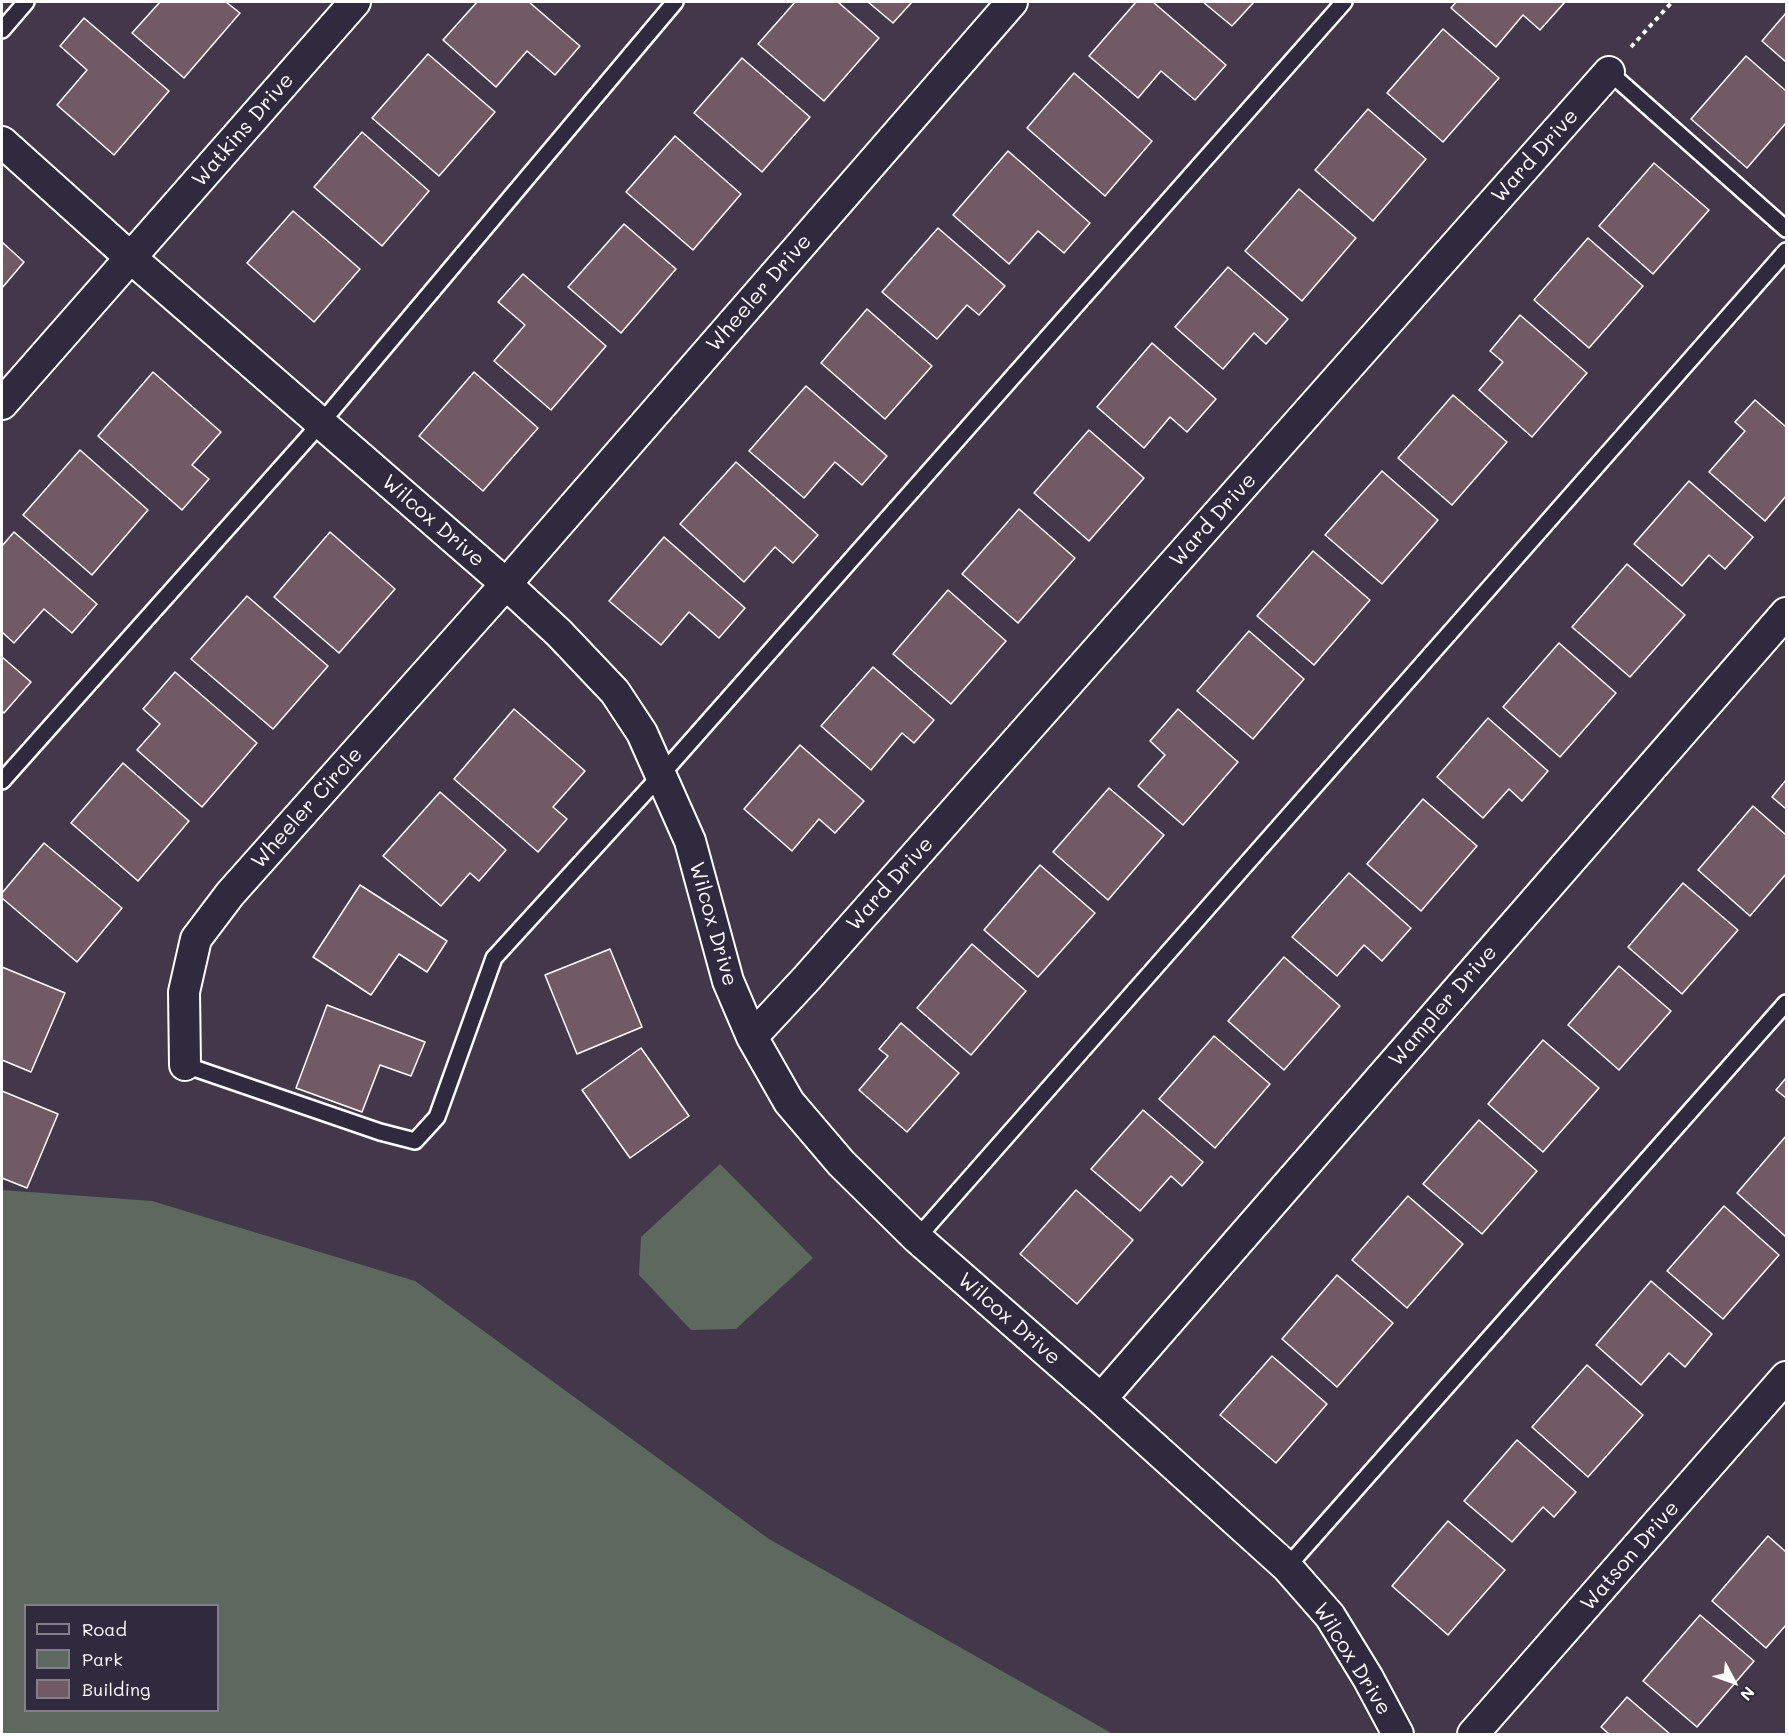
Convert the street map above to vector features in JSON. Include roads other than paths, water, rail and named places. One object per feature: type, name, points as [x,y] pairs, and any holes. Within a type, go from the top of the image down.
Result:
[{"type":"street","name":"Watkins Drive","points":[[2,404],[355,2]]},
{"type":"street","name":"Wheeler Drive","points":[[506,584],[1012,2]]},
{"type":"street","name":"Ward Drive","points":[[752,1038],[1609,72]]},
{"type":"street","name":"Wilcox Drive","points":[[2,142],[131,258],[506,584],[559,633],[615,692],[642,733],[690,841],[728,981],[752,1038],[789,1102],[841,1163],[917,1238],[1101,1399],[1287,1567],[1330,1616],[1368,1678],[1398,1734]]},
{"type":"street","name":"Wheeler Circle","points":[[185,1065],[183,992],[196,939],[230,894],[506,584]]},
{"type":"street","name":"Wampler Drive","points":[[1101,1399],[1786,613]]},
{"type":"street","name":"Watson Drive","points":[[1473,1734],[1786,1377]]},
{"type":"lane","points":[[2,30],[26,2]]},
{"type":"lane","points":[[2,781],[321,423],[675,2]]},
{"type":"lane","points":[[185,1065],[380,1132],[415,1141],[437,1117],[494,958],[661,775],[1344,2]]},
{"type":"lane","points":[[1609,72],[1786,229]]},
{"type":"lane","points":[[917,1238],[1786,251]]},
{"type":"lane","points":[[1287,1567],[1786,1003]]}]
